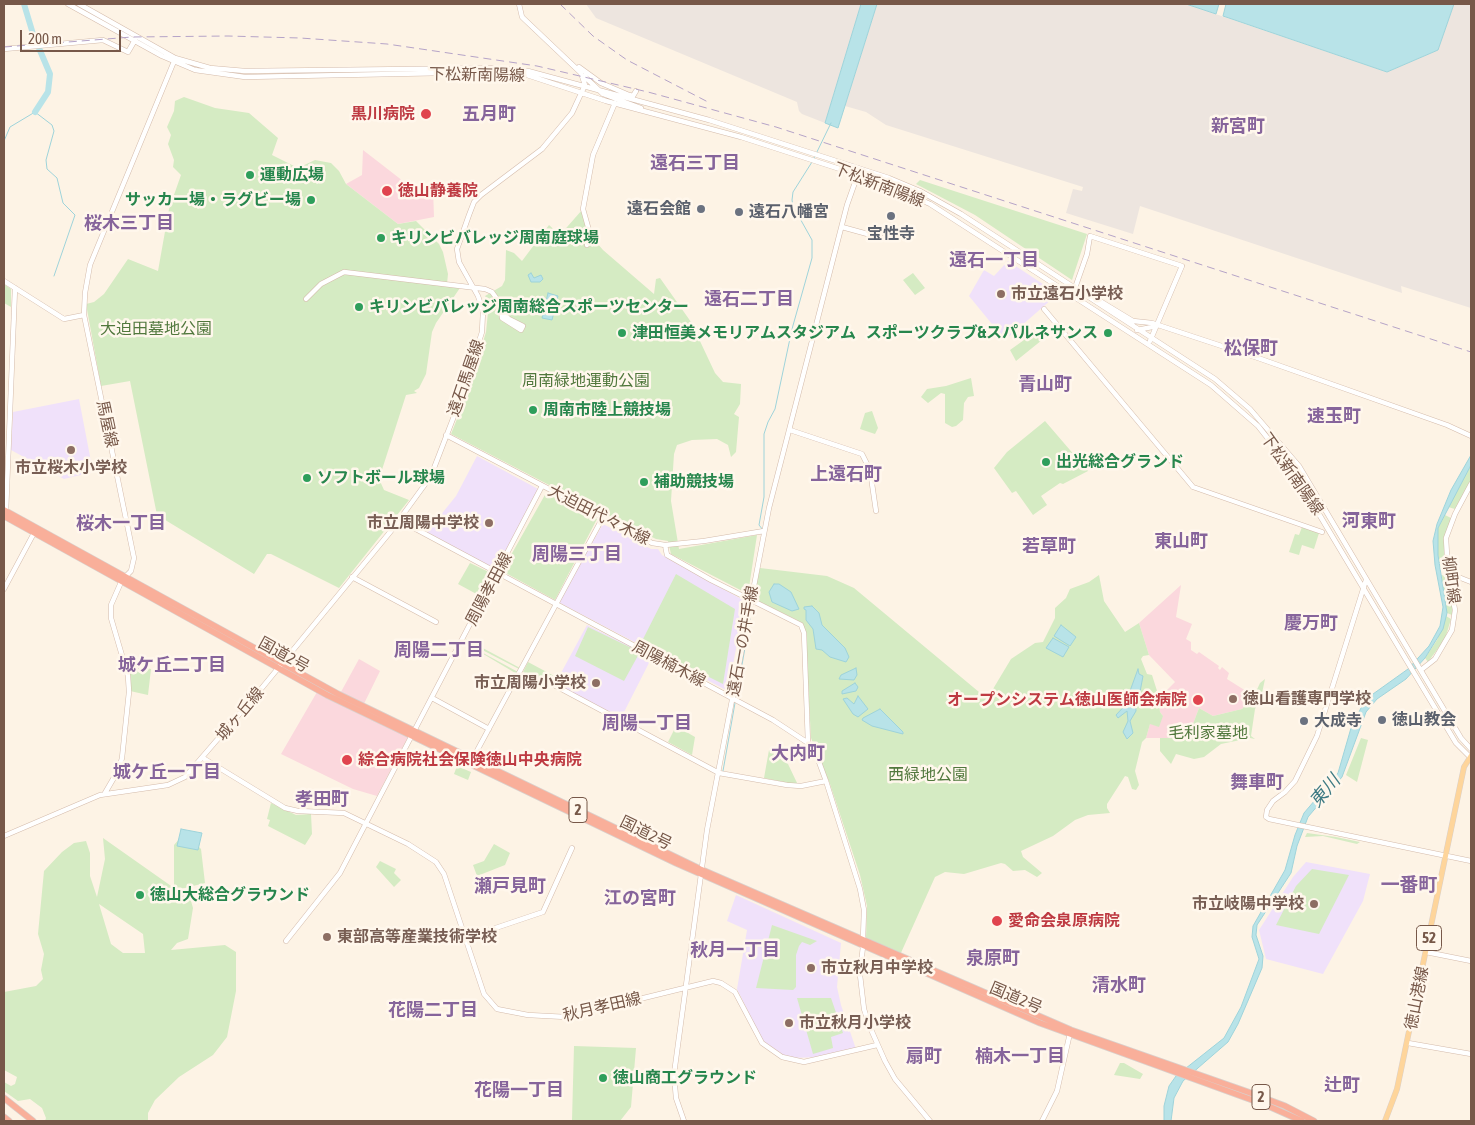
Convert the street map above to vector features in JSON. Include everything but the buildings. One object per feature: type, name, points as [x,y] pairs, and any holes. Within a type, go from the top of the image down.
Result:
[{"type":"highway","name":"国道2号","points":[[5,513],[34,533],[124,578]]},
{"type":"highway","name":"国道2号","points":[[5,513],[280,665],[414,735],[700,871],[1070,1032],[1196,1077],[1302,1121]]},
{"type":"highway","name":"国道2号","points":[[414,735],[472,760],[700,871]]},
{"type":"highway","name":"2","points":[[1196,1077],[1206,1078],[1285,1106],[1314,1121]]},
{"type":"highway","points":[[4,1098],[33,1121]]},
{"type":"highway","points":[[4,1117],[9,1121]]},
{"type":"main road","name":"徳山港線","points":[[1384,1121],[1397,1089],[1408,1043],[1464,767],[1471,757]]},
{"type":"street","name":"下松新南陽線","points":[[68,4],[175,60],[210,73],[245,77],[517,73],[541,78],[614,103],[741,137],[883,182],[930,204],[1149,344],[1211,385],[1239,408],[1273,443],[1292,469],[1456,743],[1471,757]]},
{"type":"street","name":"下松新南陽線","points":[[79,4],[135,38]]},
{"type":"street","points":[[518,4],[522,17],[596,89],[646,111]]},
{"type":"street","points":[[4,49],[103,40],[128,52],[135,38]]},
{"type":"street","points":[[551,45],[601,83],[631,97],[636,91]]},
{"type":"street","name":"下松新南陽線","points":[[175,60],[210,68],[236,71],[507,68],[528,71],[631,97],[816,154],[889,178],[926,194],[961,214],[1215,379],[1263,422],[1299,466],[1461,738],[1471,749]]},
{"type":"street","name":"馬屋線","points":[[105,793],[119,769],[122,758],[130,692],[128,676],[111,618],[111,605],[124,578],[131,570],[134,558],[84,315],[84,293],[90,265],[175,60]]},
{"type":"street","points":[[581,73],[585,86]]},
{"type":"street","name":"遠石馬屋線","points":[[280,665],[399,520],[426,483],[434,468],[461,398],[482,332],[483,311],[473,286],[459,262],[457,249],[474,202],[542,149],[572,113],[585,86]]},
{"type":"street","points":[[587,245],[590,234],[583,209],[593,155],[614,103]]},
{"type":"street","name":"遠石一の井手線","points":[[684,1121],[676,1098],[674,1074],[684,987],[700,871],[735,700],[750,600],[764,531],[842,227],[860,169]]},
{"type":"street","points":[[842,227],[882,238]]},
{"type":"street","points":[[1149,344],[1151,338],[1157,326],[1182,266],[1090,236],[1077,289],[1096,297],[1133,321],[1157,326],[1447,425],[1471,436]]},
{"type":"street","points":[[306,299],[321,284],[344,272],[473,286],[492,292],[501,311],[502,318],[520,330],[523,326],[501,311]]},
{"type":"street","points":[[4,281],[64,318],[84,315]]},
{"type":"street","points":[[5,513],[14,288]]},
{"type":"street","points":[[1044,309],[1193,487],[1322,532]]},
{"type":"street","points":[[1121,326],[1138,330],[1157,326]]},
{"type":"street","points":[[790,430],[862,454],[870,470],[876,511]]},
{"type":"street","name":"大迫田代々木線","points":[[446,435],[602,519],[652,543],[664,545],[704,541],[764,531]]},
{"type":"street","name":"柳町線","points":[[1420,670],[1435,659],[1452,630],[1455,610],[1448,573],[1446,538],[1455,514],[1471,484]]},
{"type":"street","name":"周陽孝田線","points":[[286,941],[340,873],[365,822],[414,735],[542,486]]},
{"type":"street","points":[[472,760],[602,519]]},
{"type":"street","name":"周陽楠木線","points":[[399,520],[773,720],[808,743],[816,754],[826,781],[860,889],[864,910],[860,975],[866,1018],[895,1079],[930,1121]]},
{"type":"street","points":[[4,589],[34,533]]},
{"type":"street","points":[[664,545],[667,554],[711,580],[801,625],[803,628],[808,743]]},
{"type":"street","points":[[1448,573],[1471,582]]},
{"type":"street","points":[[352,577],[436,622]]},
{"type":"street","points":[[1366,580],[1309,754],[1295,781],[1267,810],[1266,817],[1269,820],[1471,861]]},
{"type":"street","name":"城ヶ丘線","points":[[4,836],[105,793],[168,785],[185,777],[280,665]]},
{"type":"street","points":[[554,685],[719,772],[787,785],[801,786],[826,781]]},
{"type":"street","points":[[432,698],[489,729]]},
{"type":"street","name":"秋月孝田線","points":[[203,758],[285,808],[298,811],[339,811],[408,844],[436,862],[444,874],[484,994],[497,1009],[508,1012],[566,1017],[713,981],[730,988],[739,998],[762,1043],[773,1053],[791,1060],[804,1062],[878,1045]]},
{"type":"street","points":[[466,938],[543,912],[572,848]]},
{"type":"street","points":[[1426,952],[1471,961]]},
{"type":"street","points":[[1042,1121],[1057,1091],[1070,1032]]},
{"type":"street","points":[[1408,1043],[1471,1054]]},
{"type":"shaded area","points":[[586,4],[861,4],[825,123],[802,114],[799,111],[797,102],[596,18]]},
{"type":"shaded area","points":[[877,4],[1186,4],[1387,72],[1438,50],[1454,4],[1471,4],[1471,308],[1401,286],[1402,293],[1140,206],[1133,234],[1066,213],[1073,189],[1082,191],[1083,187],[886,125],[866,112],[845,106]]},
{"type":"shaded area","points":[[363,150],[412,188],[433,188],[434,217],[398,224],[346,184],[362,175]]},
{"type":"shaded area","points":[[1008,261],[1052,290],[1049,297],[1052,299],[1005,340],[969,296],[984,270],[994,276]]},
{"type":"shaded area","points":[[79,399],[93,472],[64,479],[11,450],[13,412]]},
{"type":"shaded area","points":[[477,456],[538,489],[497,571],[427,532],[456,496]]},
{"type":"shaded area","points":[[603,524],[651,549],[658,549],[662,555],[745,601],[728,691],[558,602]]},
{"type":"shaded area","points":[[1181,585],[1176,617],[1192,624],[1186,639],[1191,642],[1191,650],[1197,654],[1199,652],[1219,666],[1220,670],[1222,667],[1229,673],[1227,679],[1254,696],[1242,709],[1213,716],[1199,708],[1193,724],[1185,726],[1186,731],[1172,738],[1146,738],[1150,724],[1163,716],[1160,712],[1158,694],[1164,693],[1175,682],[1149,655],[1139,623]]},
{"type":"shaded area","points":[[587,625],[652,657],[621,718],[555,684]]},
{"type":"shaded area","points":[[359,659],[380,671],[359,714],[408,737],[377,796],[353,789],[281,754],[317,692],[336,701]]},
{"type":"shaded area","points":[[1306,862],[1370,874],[1363,901],[1323,974],[1266,959],[1259,930],[1293,877]]},
{"type":"shaded area","points":[[736,895],[841,943],[837,987],[856,1049],[820,1057],[792,1058],[779,1055],[769,1048],[760,1036],[737,989],[747,930],[727,921]]},
{"type":"green space","name":"大迫田墓地公園","points":[[184,97],[215,108],[249,113],[278,138],[272,155],[298,168],[315,160],[331,163],[339,171],[346,184],[398,224],[416,221],[439,244],[443,252],[448,274],[447,284],[462,285],[432,332],[426,374],[419,388],[414,391],[417,393],[406,395],[379,479],[384,490],[409,500],[339,588],[271,554],[267,554],[254,574],[157,515],[130,381],[101,386],[86,304],[94,302],[104,294],[128,259],[158,271],[169,209],[181,175],[173,167],[174,160],[168,144],[171,135],[167,127],[174,111],[175,101]]},
{"type":"green space","points":[[920,180],[1087,234],[1072,280],[975,215],[916,184]]},
{"type":"green space","name":"周南緑地運動公園","points":[[582,210],[591,236],[603,250],[654,294],[656,279],[660,278],[691,322],[715,373],[723,382],[741,384],[740,404],[734,414],[739,417],[736,452],[731,457],[728,445],[717,439],[692,440],[677,445],[674,454],[671,501],[679,549],[757,535],[748,594],[671,554],[668,541],[656,539],[601,512],[451,434],[467,394],[486,332],[488,312],[485,296],[502,286],[505,280],[506,250],[514,253],[522,261],[549,225],[560,235]]},
{"type":"green space","points":[[913,273],[925,288],[915,295],[903,280]]},
{"type":"green space","points":[[4,284],[11,289],[11,307],[4,303]]},
{"type":"green space","points":[[1034,329],[1042,340],[1016,361],[1010,350],[1024,340],[1023,337]]},
{"type":"green space","points":[[971,378],[974,396],[968,397],[964,403],[963,420],[956,426],[952,427],[945,423],[945,394],[941,393],[928,403],[921,397],[927,389],[946,386]]},
{"type":"green space","points":[[872,411],[878,428],[875,434],[860,429],[865,413]]},
{"type":"green space","name":"出光総合グランド","points":[[1045,421],[1088,471],[1063,484],[1060,483],[1041,496],[1047,505],[1033,515],[1016,491],[1012,493],[994,468],[1007,452]]},
{"type":"green space","points":[[1471,465],[1471,480],[1466,490],[1455,509],[1448,507]]},
{"type":"green space","points":[[546,493],[597,519],[555,600],[502,571]]},
{"type":"green space","points":[[1445,515],[1451,518],[1444,544],[1445,564],[1440,565],[1438,528]]},
{"type":"green space","points":[[1302,527],[1319,533],[1314,549],[1302,545],[1299,555],[1289,552],[1295,534],[1299,535]]},
{"type":"green space","points":[[470,563],[491,573],[493,576],[482,597],[458,584]]},
{"type":"green space","name":"西緑地公園","points":[[760,568],[827,576],[854,588],[985,697],[993,689],[1011,659],[1035,643],[1043,642],[1055,618],[1055,608],[1066,598],[1070,589],[1089,582],[1099,575],[1104,601],[1125,632],[1139,623],[1149,655],[1143,656],[1141,659],[1147,674],[1152,675],[1158,694],[1160,712],[1163,716],[1159,727],[1150,724],[1146,738],[1142,742],[1135,771],[1139,785],[1136,790],[1132,789],[1128,777],[1125,776],[1107,804],[1110,813],[1088,815],[1075,820],[1053,836],[1021,851],[1023,857],[1042,873],[1037,877],[1025,870],[1013,871],[1001,863],[964,874],[945,872],[935,877],[900,955],[866,938],[867,906],[860,875],[830,784],[811,738],[805,630],[797,620],[753,599]]},
{"type":"green space","points":[[676,574],[735,609],[723,684],[641,643]]},
{"type":"green space","points":[[1441,575],[1447,576],[1453,608],[1452,615],[1447,613]]},
{"type":"green space","points":[[1446,616],[1451,619],[1445,639],[1428,662],[1425,658],[1437,640]]},
{"type":"green space","points":[[588,627],[640,652],[624,681],[575,656]]},
{"type":"green space","points":[[466,639],[520,668],[465,641]]},
{"type":"green space","points":[[463,642],[518,672],[517,674]]},
{"type":"green space","points":[[528,662],[556,677],[552,685],[556,689],[523,672]]},
{"type":"green space","points":[[128,664],[151,669],[148,695],[130,691]]},
{"type":"green space","name":"毛利家墓地","points":[[1265,679],[1261,698],[1255,709],[1251,736],[1255,739],[1250,738],[1221,744],[1204,757],[1194,759],[1176,754],[1171,764],[1160,751],[1160,738],[1172,738],[1186,731],[1185,726],[1193,724],[1199,708],[1213,716],[1242,709],[1254,696],[1260,683]]},
{"type":"green space","points":[[676,726],[695,737],[692,755],[668,742]]},
{"type":"green space","points":[[1361,738],[1368,740],[1357,782],[1346,775]]},
{"type":"green space","points":[[769,750],[788,764],[798,785],[764,778]]},
{"type":"green space","points":[[457,766],[471,772],[468,780],[454,774]]},
{"type":"green space","points":[[271,803],[296,815],[311,814],[312,834],[305,845],[268,826],[270,820],[267,819]]},
{"type":"green space","points":[[1307,833],[1360,842],[1357,844],[1323,836],[1305,837]]},
{"type":"green space","points":[[103,838],[174,888],[174,845],[180,838],[193,841],[201,849],[205,883],[177,890],[191,901],[193,908],[188,939],[177,943],[171,950],[225,945],[236,952],[236,991],[227,1037],[213,1055],[179,1077],[155,1100],[148,1113],[148,1121],[45,1121],[46,1118],[42,1108],[30,1099],[18,1101],[4,1091],[4,1082],[11,1086],[15,1084],[17,1077],[4,1070],[4,992],[36,986],[43,979],[41,970],[44,954],[38,934],[44,871],[62,852],[74,843],[86,841],[90,853],[90,876],[97,897],[105,859]],"holes":[[[99,904],[143,934],[145,953],[123,953],[111,944]]]},
{"type":"green space","points":[[494,844],[510,853],[505,865],[477,876],[473,865],[484,861]]},
{"type":"green space","points":[[380,861],[396,869],[394,873],[401,880],[394,887],[376,867]]},
{"type":"green space","points":[[1312,869],[1349,875],[1319,934],[1276,925],[1296,886]]},
{"type":"green space","points":[[772,925],[817,941],[810,945],[802,942],[799,946],[796,955],[796,987],[793,990],[756,988]]},
{"type":"green space","points":[[797,998],[831,998],[843,1033],[831,1037],[833,1048],[813,1054]]},
{"type":"green space","name":"徳山商工グラウンド","points":[[574,1046],[636,1048],[631,1107],[620,1121],[572,1120]]},
{"type":"green space","points":[[1120,1063],[1124,1063],[1143,1074],[1140,1079],[1114,1075]]},
{"type":"water","points":[[861,4],[877,4],[838,128],[825,123]]},
{"type":"water","points":[[1186,4],[1219,4],[1216,14]]},
{"type":"water","points":[[1226,4],[1454,4],[1438,50],[1387,72],[1223,16]]},
{"type":"water","points":[[531,273],[534,278],[541,275],[543,279],[540,282],[531,282],[528,275]]},
{"type":"water","points":[[548,293],[558,296],[552,320],[542,318]]},
{"type":"water","name":"東川","points":[[1471,455],[1471,465],[1438,528],[1438,555],[1447,613],[1443,629],[1425,658],[1406,679],[1377,699],[1366,712],[1342,777],[1308,817],[1297,846],[1291,873],[1257,925],[1256,935],[1263,956],[1262,968],[1238,1024],[1228,1042],[1183,1081],[1174,1098],[1171,1121],[1164,1121],[1164,1106],[1169,1086],[1176,1076],[1224,1038],[1241,1007],[1259,959],[1252,937],[1253,926],[1285,870],[1295,835],[1304,813],[1338,773],[1351,728],[1361,708],[1373,694],[1408,669],[1429,646],[1440,626],[1443,607],[1435,565],[1433,541],[1437,524],[1451,490]]},
{"type":"water","points":[[774,584],[779,584],[791,592],[799,609],[792,611],[772,602],[769,592]]},
{"type":"water","points":[[812,606],[819,613],[822,625],[845,648],[849,657],[846,662],[830,657],[822,650],[816,649],[813,629],[806,620],[806,610],[804,609],[804,607]]},
{"type":"water","points":[[1061,625],[1076,637],[1070,646],[1054,636]]},
{"type":"water","points":[[1053,638],[1069,647],[1063,657],[1046,648]]},
{"type":"water","points":[[856,668],[857,675],[854,680],[839,679],[841,675]]},
{"type":"water","points":[[1138,669],[1139,674],[1143,676],[1140,692],[1135,696],[1136,711],[1130,721],[1133,733],[1127,739],[1123,732],[1128,721],[1127,711],[1118,718],[1116,715],[1131,699],[1130,691]]},
{"type":"water","points":[[855,683],[858,687],[856,691],[842,694],[842,691]]},
{"type":"water","points":[[858,696],[868,709],[858,717],[853,714],[843,699],[847,698],[854,704]]},
{"type":"water","points":[[880,709],[903,734],[872,726],[862,720]]},
{"type":"water","points":[[181,829],[202,833],[198,850],[177,846]]},
{"type":"waterway","points":[[24,4],[33,34],[50,74],[48,92],[35,112]]},
{"type":"waterway","points":[[4,141],[10,127],[35,112],[52,125],[54,131],[46,160],[47,169],[57,178],[63,203],[75,215],[54,276]]},
{"type":"waterway","points":[[814,158],[831,123]]},
{"type":"waterway","points":[[763,530],[759,525],[764,497],[764,434],[775,409],[792,329],[812,258],[812,240],[793,206],[793,192],[812,162]]},
{"type":"waterway","points":[[736,699],[765,534]]},
{"type":"waterway","points":[[723,771],[735,703]]},
{"type":"railway","points":[[560,4],[593,36],[627,60],[708,102]]},
{"type":"railway","points":[[4,47],[132,37],[228,36],[300,38],[387,44],[537,66],[648,92],[776,127],[1471,352]]},
{"type":"place","name":"黒川病院","points":[[426,114]]},
{"type":"place","name":"運動広場","points":[[250,175]]},
{"type":"place","name":"徳山静養院","points":[[387,191]]},
{"type":"place","name":"サッカー場・ラグビー場","points":[[311,200]]},
{"type":"place","name":"遠石会館","points":[[701,209]]},
{"type":"place","name":"遠石八幡宮","points":[[739,212]]},
{"type":"place","name":"宝性寺","points":[[891,216]]},
{"type":"place","name":"キリンビバレッジ周南庭球場","points":[[381,238]]},
{"type":"place","name":"市立遠石小学校","points":[[1001,294]]},
{"type":"place","name":"キリンビバレッジ周南総合スポーツセンター","points":[[359,307]]},
{"type":"place","name":"津田恒美メモリアムスタジアム","points":[[622,333]]},
{"type":"place","name":"スポーツクラブ&スパルネサンス","points":[[1108,333]]},
{"type":"place","name":"周南市陸上競技場","points":[[533,410]]},
{"type":"place","name":"市立桜木小学校","points":[[71,450]]},
{"type":"place","name":"出光総合グランド","points":[[1046,462]]},
{"type":"place","name":"ソフトボール球場","points":[[307,478]]},
{"type":"place","name":"補助競技場","points":[[644,482]]},
{"type":"place","name":"市立周陽中学校","points":[[489,523]]},
{"type":"place","name":"市立周陽小学校","points":[[596,683]]},
{"type":"place","name":"徳山看護専門学校","points":[[1233,699]]},
{"type":"place","name":"オープンシステム徳山医師会病院","points":[[1198,700]]},
{"type":"place","name":"徳山教会","points":[[1382,720]]},
{"type":"place","name":"大成寺","points":[[1304,721]]},
{"type":"place","name":"綜合病院社会保険徳山中央病院","points":[[347,760]]},
{"type":"place","name":"徳山大総合グラウンド","points":[[140,895]]},
{"type":"place","name":"市立岐陽中学校","points":[[1314,904]]},
{"type":"place","name":"愛命会泉原病院","points":[[997,921]]},
{"type":"place","name":"東部高等産業技術学校","points":[[327,937]]},
{"type":"place","name":"市立秋月中学校","points":[[811,968]]},
{"type":"place","name":"市立秋月小学校","points":[[789,1023]]},
{"type":"place","name":"徳山商工グラウンド","points":[[603,1078]]},
{"type":"district","name":"五月町","points":[[489,114]]},
{"type":"district","name":"新宮町","points":[[1238,126]]},
{"type":"district","name":"遠石三丁目","points":[[695,163]]},
{"type":"district","name":"桜木三丁目","points":[[129,223]]},
{"type":"district","name":"遠石一丁目","points":[[994,260]]},
{"type":"district","name":"遠石二丁目","points":[[749,299]]},
{"type":"district","name":"松保町","points":[[1251,348]]},
{"type":"district","name":"青山町","points":[[1045,384]]},
{"type":"district","name":"速玉町","points":[[1334,416]]},
{"type":"district","name":"上遠石町","points":[[846,474]]},
{"type":"district","name":"河東町","points":[[1369,521]]},
{"type":"district","name":"桜木一丁目","points":[[121,523]]},
{"type":"district","name":"東山町","points":[[1181,541]]},
{"type":"district","name":"若草町","points":[[1049,546]]},
{"type":"district","name":"周陽三丁目","points":[[577,554]]},
{"type":"district","name":"慶万町","points":[[1311,623]]},
{"type":"district","name":"周陽二丁目","points":[[439,650]]},
{"type":"district","name":"城ケ丘二丁目","points":[[172,665]]},
{"type":"district","name":"周陽一丁目","points":[[647,723]]},
{"type":"district","name":"大内町","points":[[798,753]]},
{"type":"district","name":"城ケ丘一丁目","points":[[167,772]]},
{"type":"district","name":"舞車町","points":[[1257,782]]},
{"type":"district","name":"孝田町","points":[[322,799]]},
{"type":"district","name":"一番町","points":[[1409,885]]},
{"type":"district","name":"瀬戸見町","points":[[510,886]]},
{"type":"district","name":"江の宮町","points":[[640,898]]},
{"type":"district","name":"秋月一丁目","points":[[735,950]]},
{"type":"district","name":"泉原町","points":[[993,958]]},
{"type":"district","name":"清水町","points":[[1119,985]]},
{"type":"district","name":"花陽二丁目","points":[[433,1010]]},
{"type":"district","name":"扇町","points":[[924,1056]]},
{"type":"district","name":"楠木一丁目","points":[[1020,1056]]},
{"type":"district","name":"辻町","points":[[1342,1085]]},
{"type":"district","name":"花陽一丁目","points":[[519,1090]]}]
